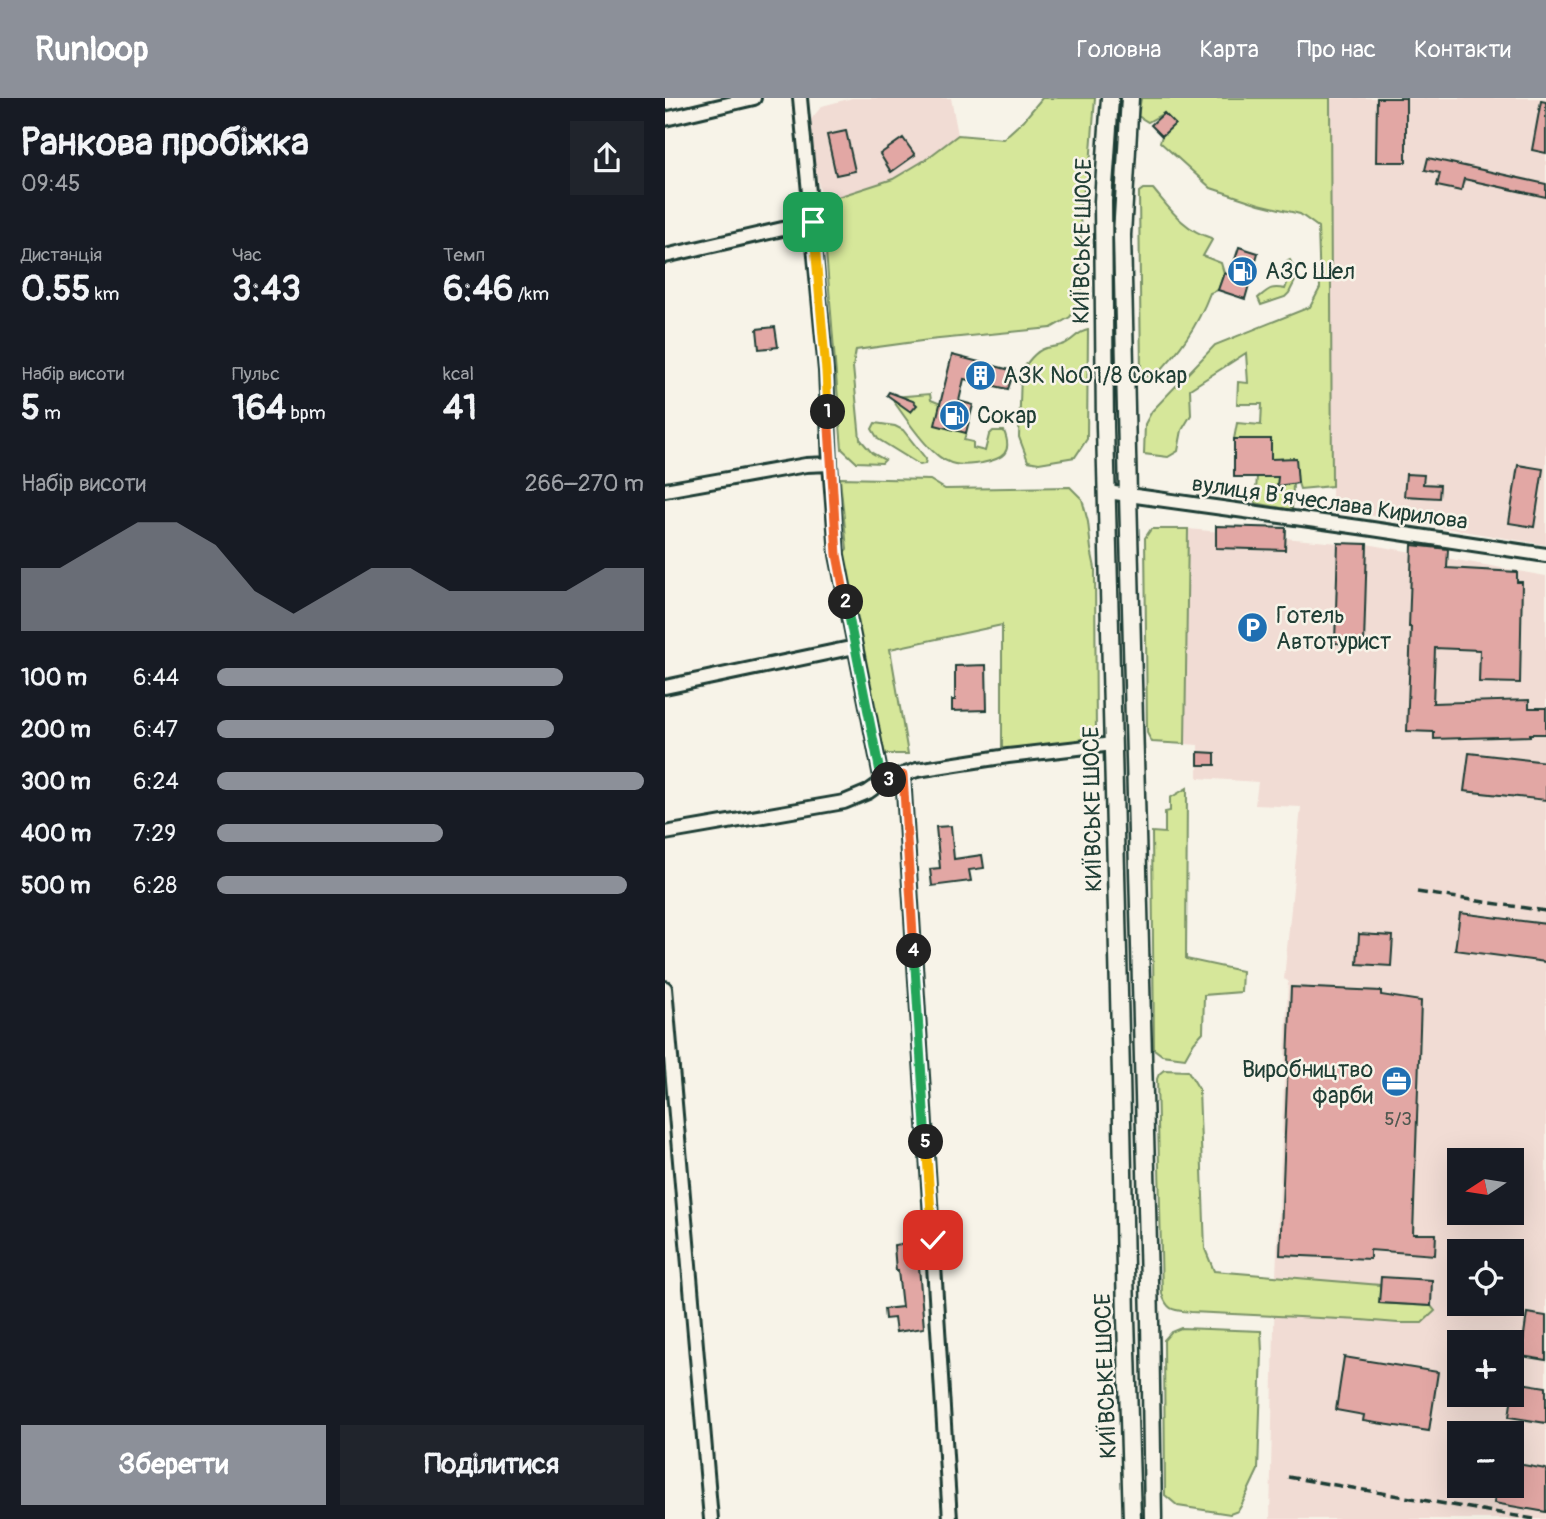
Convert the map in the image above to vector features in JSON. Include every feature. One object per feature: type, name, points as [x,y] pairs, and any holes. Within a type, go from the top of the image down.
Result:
[{"type":"main road","name":"КИЇВСЬКЕ ШОСЕ","points":[[1110,98],[1103,201],[1103,304],[1132,1519]]},
{"type":"main road","points":[[1130,98],[1122,235],[1153,1519]]},
{"type":"street","points":[[690,98],[690,113]]},
{"type":"street","points":[[665,119],[754,98]]},
{"type":"street","points":[[800,98],[826,371],[837,555],[882,782]]},
{"type":"street","points":[[665,256],[813,222]]},
{"type":"street","points":[[665,490],[806,465],[830,464]]},
{"type":"street","name":"вулиця Вʼячеслава Кирилова","points":[[1107,492],[1546,555]]},
{"type":"street","points":[[665,687],[855,647]]},
{"type":"street","points":[[665,832],[844,802],[868,792],[882,782],[917,770],[1113,744]]},
{"type":"street","points":[[903,775],[950,1519]]},
{"type":"street","points":[[665,988],[711,1519]]},
{"type":"shaded area","points":[[852,98],[951,98],[958,135],[925,160],[893,179],[822,202],[807,124],[822,106]]},
{"type":"shaded area","points":[[1330,98],[1546,98],[1546,545],[1332,509]]},
{"type":"shaded area","points":[[1188,529],[1367,544],[1546,576],[1546,1519],[1270,1519],[1274,1326],[1288,981],[1284,979],[1301,807],[1255,805],[1258,782],[1198,778],[1198,745],[1185,744]]},
{"type":"green space","points":[[1042,98],[1095,98],[1090,165],[1080,205],[1082,292],[1079,303],[1070,317],[1051,328],[856,350],[853,367],[860,439],[872,453],[885,460],[882,463],[856,462],[842,449],[822,202],[893,179],[925,160],[958,135],[1003,139],[1024,120]]},
{"type":"green space","points":[[1141,98],[1330,98],[1332,486],[1300,489],[1298,483],[1293,484],[1292,510],[1255,503],[1257,477],[1234,477],[1234,439],[1237,423],[1261,425],[1262,404],[1237,404],[1238,382],[1248,383],[1246,353],[1190,389],[1191,415],[1182,430],[1178,451],[1168,457],[1144,454],[1145,424],[1152,411],[1215,345],[1310,307],[1320,288],[1318,227],[1300,214],[1211,188],[1160,142],[1162,136],[1174,124],[1164,113],[1148,122],[1138,116]]},
{"type":"green space","points":[[1153,189],[1185,224],[1211,238],[1203,256],[1221,263],[1224,273],[1218,290],[1210,293],[1187,338],[1154,377],[1141,376],[1139,192]]},
{"type":"green space","points":[[1290,260],[1296,279],[1289,293],[1285,297],[1261,305],[1258,298],[1268,290],[1285,289],[1289,278],[1284,263]]},
{"type":"green space","points":[[1088,330],[1087,439],[1075,457],[1039,463],[1028,461],[1019,437],[1021,372],[1038,352],[1065,344],[1079,333]]},
{"type":"green space","points":[[930,394],[931,400],[941,404],[966,433],[964,440],[973,442],[973,448],[985,451],[989,435],[993,431],[1004,431],[1007,450],[1004,454],[982,463],[965,465],[950,463],[938,456],[913,429],[893,397]]},
{"type":"green space","points":[[875,423],[903,430],[926,459],[925,464],[920,465],[878,439],[872,429]]},
{"type":"green space","points":[[840,478],[930,480],[945,489],[1070,487],[1082,499],[1095,568],[1096,739],[1002,752],[1002,625],[890,649],[908,754],[885,754],[857,644],[841,555],[847,549]]},
{"type":"green space","points":[[1151,529],[1188,529],[1185,744],[1152,742],[1147,733],[1145,538]]},
{"type":"green space","points":[[1187,788],[1186,959],[1242,971],[1241,992],[1204,995],[1203,1032],[1185,1058],[1162,1055],[1154,1049],[1152,832],[1165,833],[1165,812],[1170,811],[1170,798]]},
{"type":"green space","points":[[1164,1070],[1188,1071],[1199,1089],[1205,1249],[1214,1271],[1380,1285],[1380,1303],[1431,1306],[1435,1311],[1422,1323],[1398,1323],[1191,1312],[1169,1307],[1162,1294],[1157,1079]]},
{"type":"green space","points":[[1181,1328],[1261,1331],[1258,1470],[1238,1511],[1230,1514],[1178,1506],[1165,1495],[1164,1340],[1171,1332]]},
{"type":"building","points":[[1377,98],[1406,98],[1406,162],[1376,162]]},
{"type":"building","points":[[1541,101],[1546,102],[1546,153],[1532,150]]},
{"type":"building","points":[[1164,113],[1175,124],[1162,136],[1151,125]]},
{"type":"building","points":[[846,131],[855,171],[836,175],[827,135]]},
{"type":"building","points":[[903,138],[915,155],[891,172],[880,154]]},
{"type":"building","points":[[1428,158],[1546,184],[1546,197],[1464,179],[1461,191],[1437,186],[1440,173],[1425,170]]},
{"type":"building","points":[[1239,247],[1258,253],[1245,299],[1218,290],[1224,273],[1230,275]]},
{"type":"building","points":[[775,327],[778,347],[759,349],[757,329]]},
{"type":"building","name":"АЗК №01/8 Сокар","points":[[952,355],[1014,371],[1008,389],[964,379],[959,401],[973,405],[966,433],[935,425]]},
{"type":"building","points":[[889,392],[917,405],[911,412],[887,395]]},
{"type":"building","points":[[1234,439],[1271,439],[1271,459],[1296,458],[1298,483],[1277,486],[1278,477],[1234,477]]},
{"type":"building","points":[[1518,465],[1543,469],[1534,527],[1509,523]]},
{"type":"building","points":[[1406,474],[1424,475],[1423,484],[1440,485],[1439,498],[1404,496]]},
{"type":"building","points":[[1216,526],[1286,528],[1285,550],[1216,548]]},
{"type":"building","points":[[1338,543],[1367,544],[1364,644],[1335,643]]},
{"type":"building","points":[[1412,545],[1448,549],[1447,568],[1517,572],[1517,582],[1522,582],[1520,683],[1479,682],[1480,650],[1435,648],[1433,703],[1529,700],[1529,708],[1546,708],[1546,734],[1434,739],[1434,732],[1407,731]]},
{"type":"building","points":[[986,665],[987,710],[952,711],[952,700],[955,700],[955,666]]},
{"type":"building","points":[[1198,752],[1215,753],[1215,765],[1198,765]]},
{"type":"building","points":[[1469,753],[1546,762],[1546,800],[1464,791]]},
{"type":"building","points":[[951,826],[954,859],[982,855],[984,868],[969,870],[971,881],[932,886],[930,869],[940,868],[936,827]]},
{"type":"building","points":[[1460,913],[1546,924],[1546,962],[1455,950]]},
{"type":"building","points":[[1359,934],[1393,936],[1391,966],[1357,964]]},
{"type":"building","points":[[1291,987],[1381,991],[1381,995],[1421,1001],[1413,1234],[1436,1234],[1435,1255],[1370,1250],[1370,1259],[1280,1255]]},
{"type":"building","points":[[917,1242],[924,1328],[896,1332],[894,1318],[885,1319],[884,1309],[902,1307],[894,1245]]},
{"type":"building","points":[[1381,1277],[1432,1280],[1431,1306],[1379,1303]]},
{"type":"building","points":[[1527,1313],[1546,1316],[1546,1360],[1524,1356]]},
{"type":"building","points":[[1344,1357],[1438,1372],[1429,1431],[1363,1421],[1364,1415],[1336,1410]]},
{"type":"building","points":[[1524,1384],[1546,1387],[1546,1423],[1509,1417],[1510,1407],[1524,1407]]},
{"type":"building","points":[[1524,1465],[1546,1469],[1546,1512],[1494,1503],[1495,1498],[1524,1498]]},
{"type":"railway","points":[[1417,892],[1546,911]]},
{"type":"railway","points":[[1288,1477],[1534,1519]]},
{"type":"place","name":"АЗС Шел","points":[[1242,271]]},
{"type":"place","name":"АЗК №01/8 Сокар","points":[[980,375]]},
{"type":"place","name":"Сокар","points":[[954,415]]},
{"type":"place","name":"Готель Автотурист","points":[[1253,628]]},
{"type":"place","name":"Виробництво фарби","points":[[1396,1082]]},
{"type":"route","points":[[813,222],[826,371],[837,555],[882,782],[903,775],[933,1240]]}]
